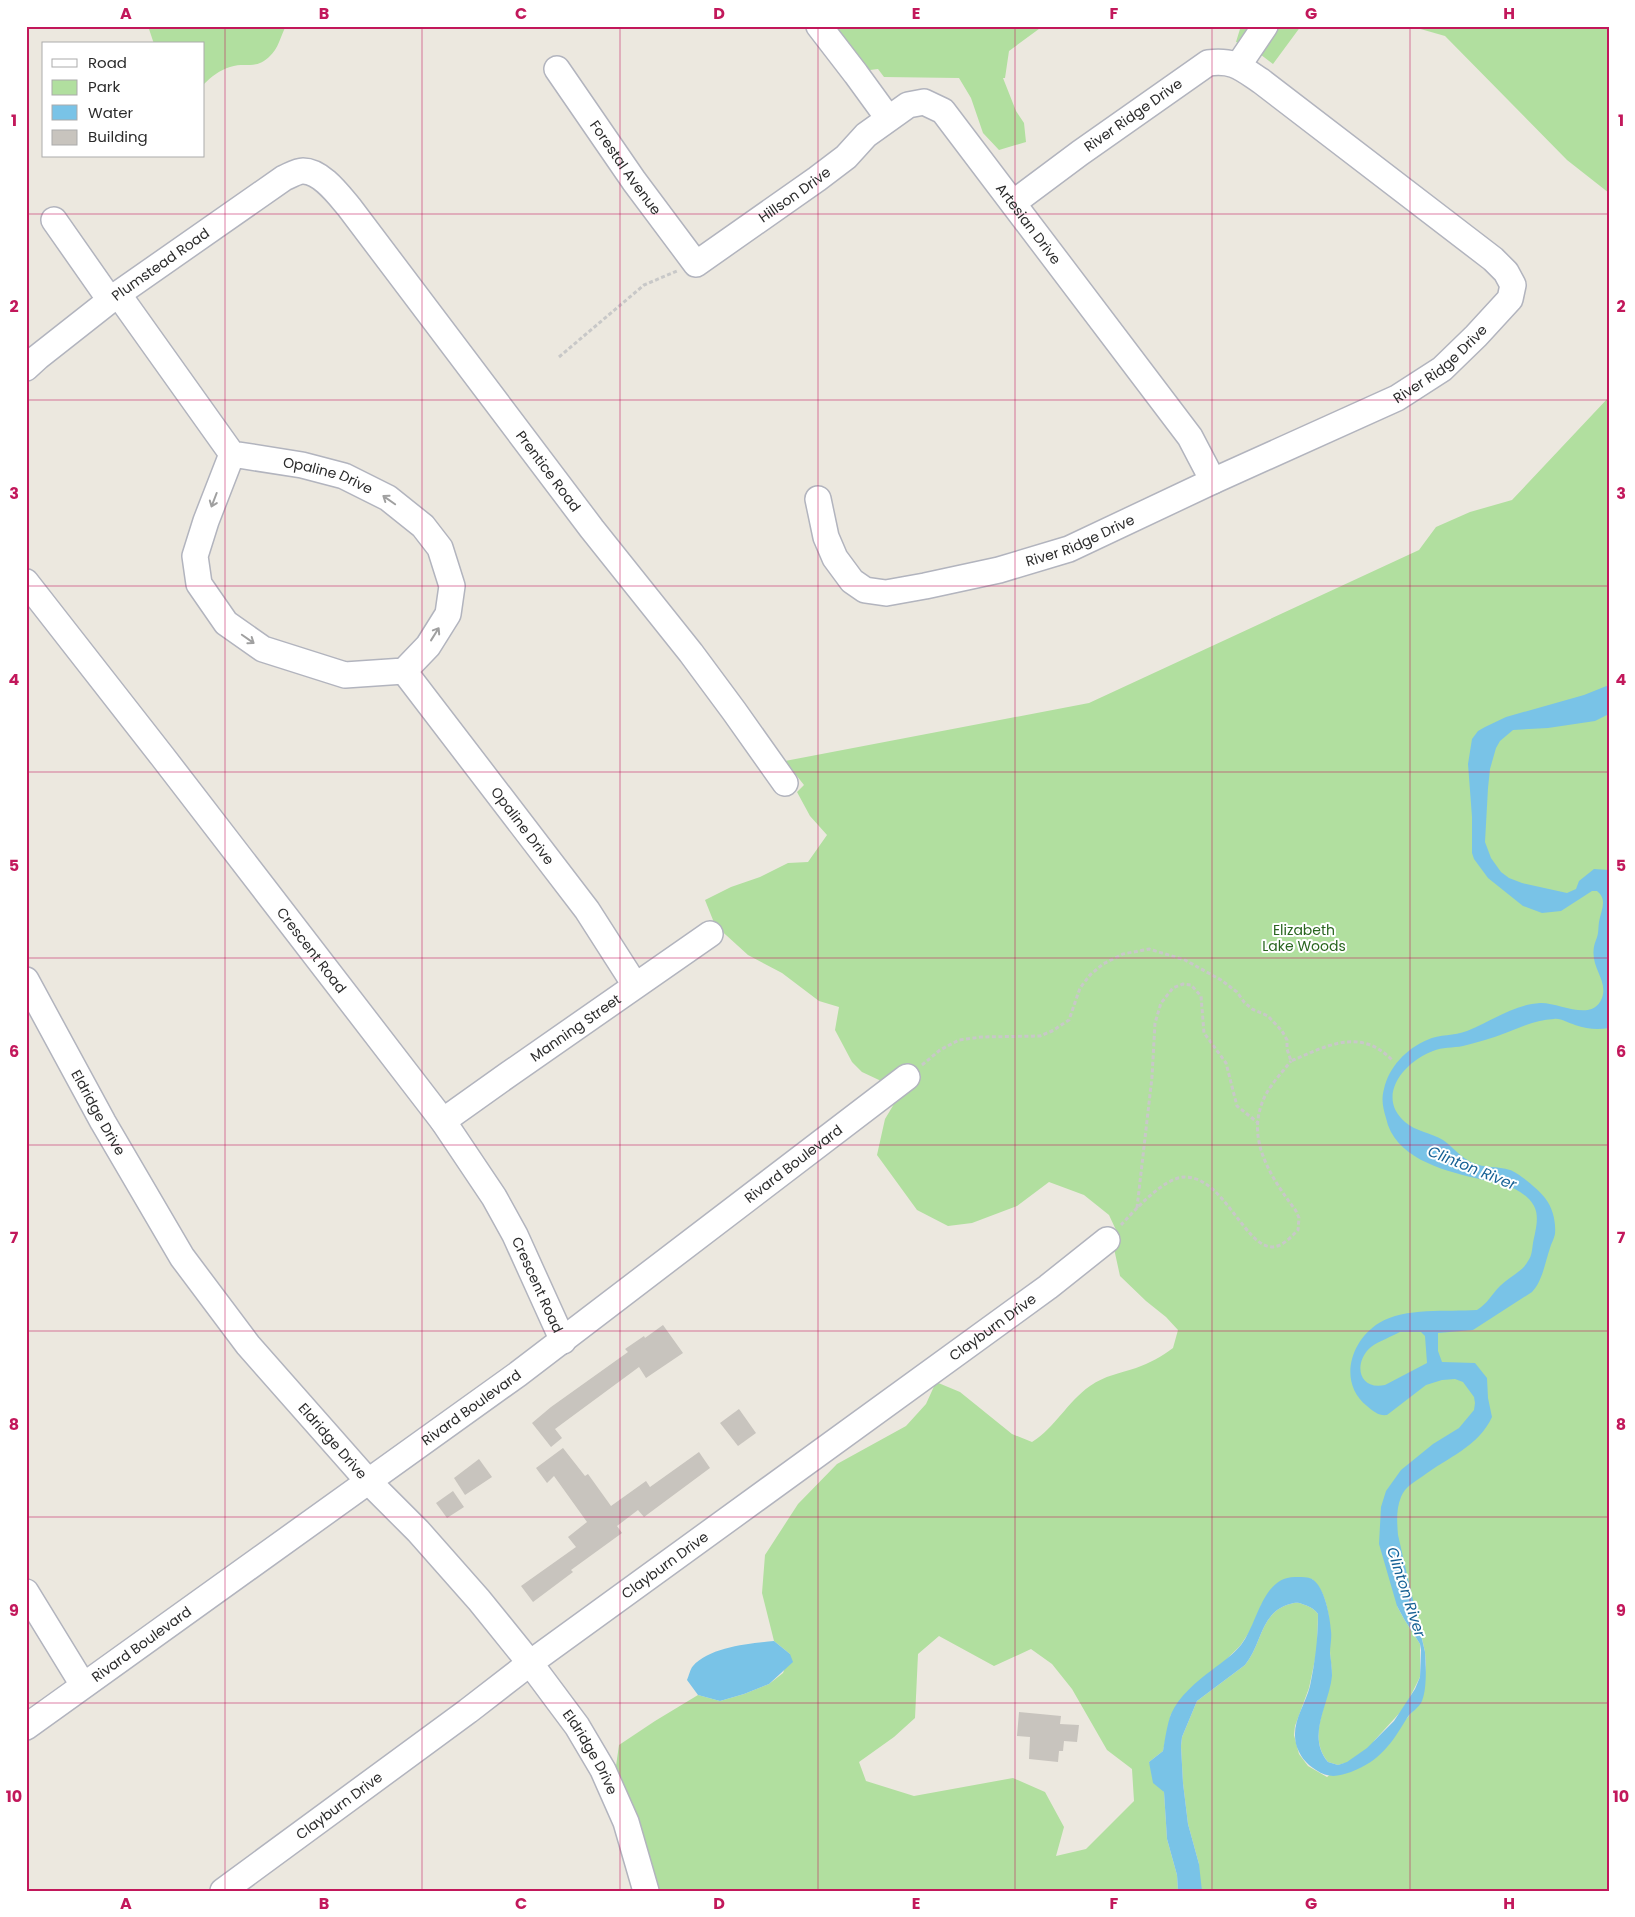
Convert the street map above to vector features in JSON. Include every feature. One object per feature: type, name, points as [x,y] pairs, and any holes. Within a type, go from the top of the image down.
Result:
[{"type":"street","points":[[819,26],[888,118]]},
{"type":"street","points":[[1238,66],[1265,26]]},
{"type":"street","name":"River Ridge Drive","points":[[818,499],[826,538],[835,558],[852,580],[865,590],[886,593],[999,570],[1069,549],[1405,394],[1442,369],[1476,336],[1510,299],[1513,285],[1506,272],[1493,259],[1238,66],[1224,61],[1208,62],[1013,203]]},
{"type":"street","name":"Forestal Avenue","points":[[557,69],[634,181],[696,264]]},
{"type":"street","name":"Artesian Drive","points":[[888,118],[908,105],[924,102],[943,111],[1190,437],[1213,482]]},
{"type":"street","name":"Hillson Drive","points":[[696,264],[825,173],[846,157],[866,136],[888,118]]},
{"type":"street","name":"Plumstead Road","points":[[26,368],[114,297],[284,178],[303,171]]},
{"type":"street","name":"Prentice Road","points":[[303,171],[318,176],[332,186],[592,529],[691,653],[785,783]]},
{"type":"street","points":[[54,220],[232,454],[206,521],[195,556],[199,584],[226,623],[263,649],[345,675],[404,671]]},
{"type":"street","name":"Opaline Drive","points":[[232,454],[302,464],[344,476],[388,498],[423,526],[440,548],[452,586],[448,614],[428,646],[404,671],[587,910],[635,985]]},
{"type":"street","name":"Crescent Road","points":[[26,582],[443,1121],[494,1197],[563,1341]]},
{"type":"street","name":"Manning Street","points":[[443,1121],[710,934]]},
{"type":"street","name":"Eldridge Drive","points":[[26,980],[108,1130],[182,1257],[248,1344],[368,1481],[424,1538],[479,1600],[530,1663],[577,1726],[603,1770],[626,1822],[646,1891]]},
{"type":"street","name":"Rivard Boulevard","points":[[26,1727],[563,1341],[907,1077]]},
{"type":"street","name":"Clayburn Drive","points":[[223,1891],[468,1711],[530,1663],[1048,1286],[1107,1240]]},
{"type":"street","points":[[26,1592],[83,1685]]},
{"type":"path","points":[[559,357],[644,285],[696,264]]},
{"type":"path","points":[[907,1077],[940,1050],[959,1040],[982,1037],[1040,1036],[1052,1031],[1069,1020],[1080,988],[1090,975],[1103,964],[1123,954],[1149,949],[1185,960],[1222,980],[1237,992],[1252,1009],[1268,1016],[1282,1031],[1287,1040],[1286,1049],[1291,1061]]},
{"type":"path","points":[[1136,1208],[1152,1077],[1155,1023],[1161,1003],[1173,988],[1183,984],[1191,986],[1202,996],[1204,1033],[1226,1063],[1238,1106],[1257,1122]]},
{"type":"path","points":[[1107,1240],[1136,1208],[1161,1186],[1184,1177],[1200,1180],[1215,1191],[1259,1243],[1270,1247],[1278,1246],[1298,1230],[1299,1218],[1265,1162],[1259,1148],[1257,1122],[1261,1105],[1269,1090],[1291,1061],[1340,1042],[1353,1041],[1377,1048],[1386,1053],[1392,1060]]},
{"type":"green space","points":[[148,26],[286,26],[275,50],[264,61],[255,65],[226,68],[205,83],[205,42],[153,42]]},
{"type":"green space","points":[[832,26],[1043,26],[1009,51],[1005,78],[1003,78],[1016,111],[1024,123],[1026,142],[999,150],[983,133],[971,98],[959,78],[884,77],[878,69],[870,70],[851,52]]},
{"type":"green space","points":[[1238,26],[1301,26],[1273,64],[1252,48],[1236,42],[1240,29]]},
{"type":"green space","points":[[1410,26],[1609,26],[1609,193],[1567,160],[1445,36]]},
{"type":"green space","name":"Elizabeth Lake Woods","points":[[1609,397],[1609,1891],[1197,1891],[1199,1864],[1188,1824],[1183,1783],[1182,1737],[1197,1701],[1245,1665],[1251,1657],[1267,1622],[1280,1608],[1290,1604],[1304,1605],[1313,1609],[1318,1614],[1317,1650],[1309,1688],[1295,1726],[1294,1735],[1299,1754],[1308,1766],[1327,1777],[1345,1763],[1338,1765],[1328,1762],[1319,1742],[1320,1721],[1329,1689],[1332,1668],[1326,1603],[1323,1594],[1312,1579],[1262,1604],[1250,1631],[1240,1646],[1171,1714],[1163,1751],[1149,1762],[1164,1792],[1167,1839],[1177,1875],[1178,1891],[655,1891],[615,1773],[619,1745],[698,1695],[720,1701],[769,1684],[783,1673],[790,1654],[774,1641],[762,1593],[765,1555],[798,1504],[837,1464],[906,1426],[926,1404],[936,1382],[960,1392],[1012,1434],[1032,1442],[1048,1430],[1082,1392],[1096,1382],[1146,1364],[1173,1348],[1178,1330],[1120,1276],[1113,1244],[1116,1230],[1109,1215],[1084,1195],[1049,1182],[1017,1206],[972,1223],[948,1226],[917,1210],[877,1155],[885,1119],[897,1099],[879,1080],[862,1072],[852,1062],[835,1030],[839,1007],[819,1001],[782,973],[748,955],[715,925],[705,900],[788,863],[808,862],[827,835],[810,816],[797,792],[804,785],[785,761],[1089,703],[1419,550],[1436,527],[1470,512],[1512,500]],"holes":[[[1414,1602],[1425,1652],[1426,1665],[1422,1700],[1407,1718],[1373,1742],[1405,1707],[1420,1677],[1420,1644],[1397,1606]],[[939,1636],[994,1666],[1031,1649],[1052,1664],[1072,1689],[1107,1750],[1132,1769],[1134,1801],[1086,1849],[1056,1856],[1064,1827],[1045,1792],[1013,1778],[914,1796],[866,1781],[859,1762],[894,1737],[915,1718],[918,1654]]]},
{"type":"water","name":"Clinton River","points":[[1609,685],[1609,714],[1595,721],[1548,728],[1513,730],[1500,741],[1490,769],[1485,842],[1491,858],[1501,872],[1509,878],[1522,883],[1567,893],[1576,889],[1579,881],[1594,869],[1609,870],[1609,1028],[1588,1028],[1559,1019],[1545,1020],[1474,1043],[1436,1050],[1423,1056],[1404,1071],[1397,1080],[1393,1091],[1396,1112],[1413,1128],[1443,1140],[1473,1163],[1510,1170],[1534,1186],[1548,1202],[1555,1225],[1555,1236],[1550,1246],[1543,1272],[1532,1292],[1473,1330],[1438,1333],[1438,1351],[1442,1362],[1475,1363],[1487,1378],[1488,1398],[1492,1417],[1471,1444],[1410,1485],[1403,1493],[1398,1506],[1398,1535],[1425,1652],[1424,1696],[1419,1706],[1407,1718],[1378,1757],[1361,1768],[1337,1776],[1316,1770],[1303,1759],[1297,1748],[1295,1728],[1312,1677],[1317,1641],[1318,1614],[1315,1610],[1299,1603],[1280,1608],[1267,1622],[1251,1657],[1245,1665],[1197,1701],[1182,1737],[1183,1783],[1188,1824],[1199,1864],[1202,1891],[1178,1891],[1177,1875],[1167,1839],[1164,1792],[1153,1783],[1149,1762],[1163,1751],[1166,1732],[1174,1707],[1195,1684],[1241,1645],[1262,1602],[1276,1584],[1285,1578],[1310,1578],[1317,1583],[1326,1603],[1331,1634],[1332,1676],[1321,1720],[1319,1742],[1328,1762],[1338,1765],[1347,1762],[1367,1748],[1394,1721],[1415,1689],[1420,1677],[1420,1644],[1397,1606],[1379,1544],[1381,1507],[1386,1491],[1401,1470],[1433,1444],[1459,1428],[1474,1410],[1474,1397],[1463,1382],[1455,1379],[1442,1380],[1426,1385],[1387,1415],[1379,1414],[1374,1412],[1358,1397],[1350,1374],[1351,1363],[1361,1340],[1379,1323],[1389,1318],[1414,1312],[1477,1310],[1481,1308],[1500,1286],[1522,1268],[1529,1259],[1532,1252],[1537,1215],[1529,1199],[1515,1189],[1448,1171],[1421,1160],[1409,1152],[1398,1143],[1391,1131],[1383,1107],[1383,1093],[1386,1081],[1394,1066],[1412,1048],[1427,1040],[1467,1031],[1512,1010],[1530,1004],[1540,1003],[1583,1010],[1591,1009],[1602,998],[1603,984],[1594,957],[1603,905],[1600,894],[1597,891],[1592,891],[1561,911],[1542,913],[1523,906],[1488,878],[1474,859],[1472,853],[1472,817],[1468,764],[1472,739],[1478,731],[1506,717],[1584,695]],"holes":[[[1400,1332],[1421,1332],[1425,1336],[1427,1363],[1385,1385],[1376,1386],[1364,1380],[1360,1367],[1365,1353],[1371,1347]]]},
{"type":"water","points":[[774,1641],[790,1654],[793,1662],[769,1684],[720,1701],[698,1695],[687,1680],[693,1666],[709,1654],[731,1647]]},
{"type":"building","points":[[663,1325],[683,1353],[646,1378],[639,1367],[555,1429],[562,1438],[551,1447],[532,1423],[551,1407],[628,1352],[625,1349]]},
{"type":"building","points":[[739,1409],[756,1433],[738,1446],[720,1423]]},
{"type":"building","points":[[563,1448],[585,1476],[588,1474],[611,1506],[646,1481],[650,1487],[699,1452],[710,1468],[644,1517],[638,1510],[617,1526],[622,1533],[571,1570],[573,1572],[533,1602],[521,1586],[576,1547],[568,1537],[587,1522],[554,1476],[547,1483],[536,1468]]},
{"type":"building","points":[[479,1459],[492,1477],[465,1495],[454,1478]]},
{"type":"building","points":[[453,1491],[464,1507],[447,1518],[436,1503]]},
{"type":"building","points":[[1019,1712],[1061,1716],[1060,1724],[1079,1725],[1077,1742],[1064,1741],[1063,1751],[1059,1751],[1058,1762],[1029,1759],[1030,1737],[1017,1736]]}]
